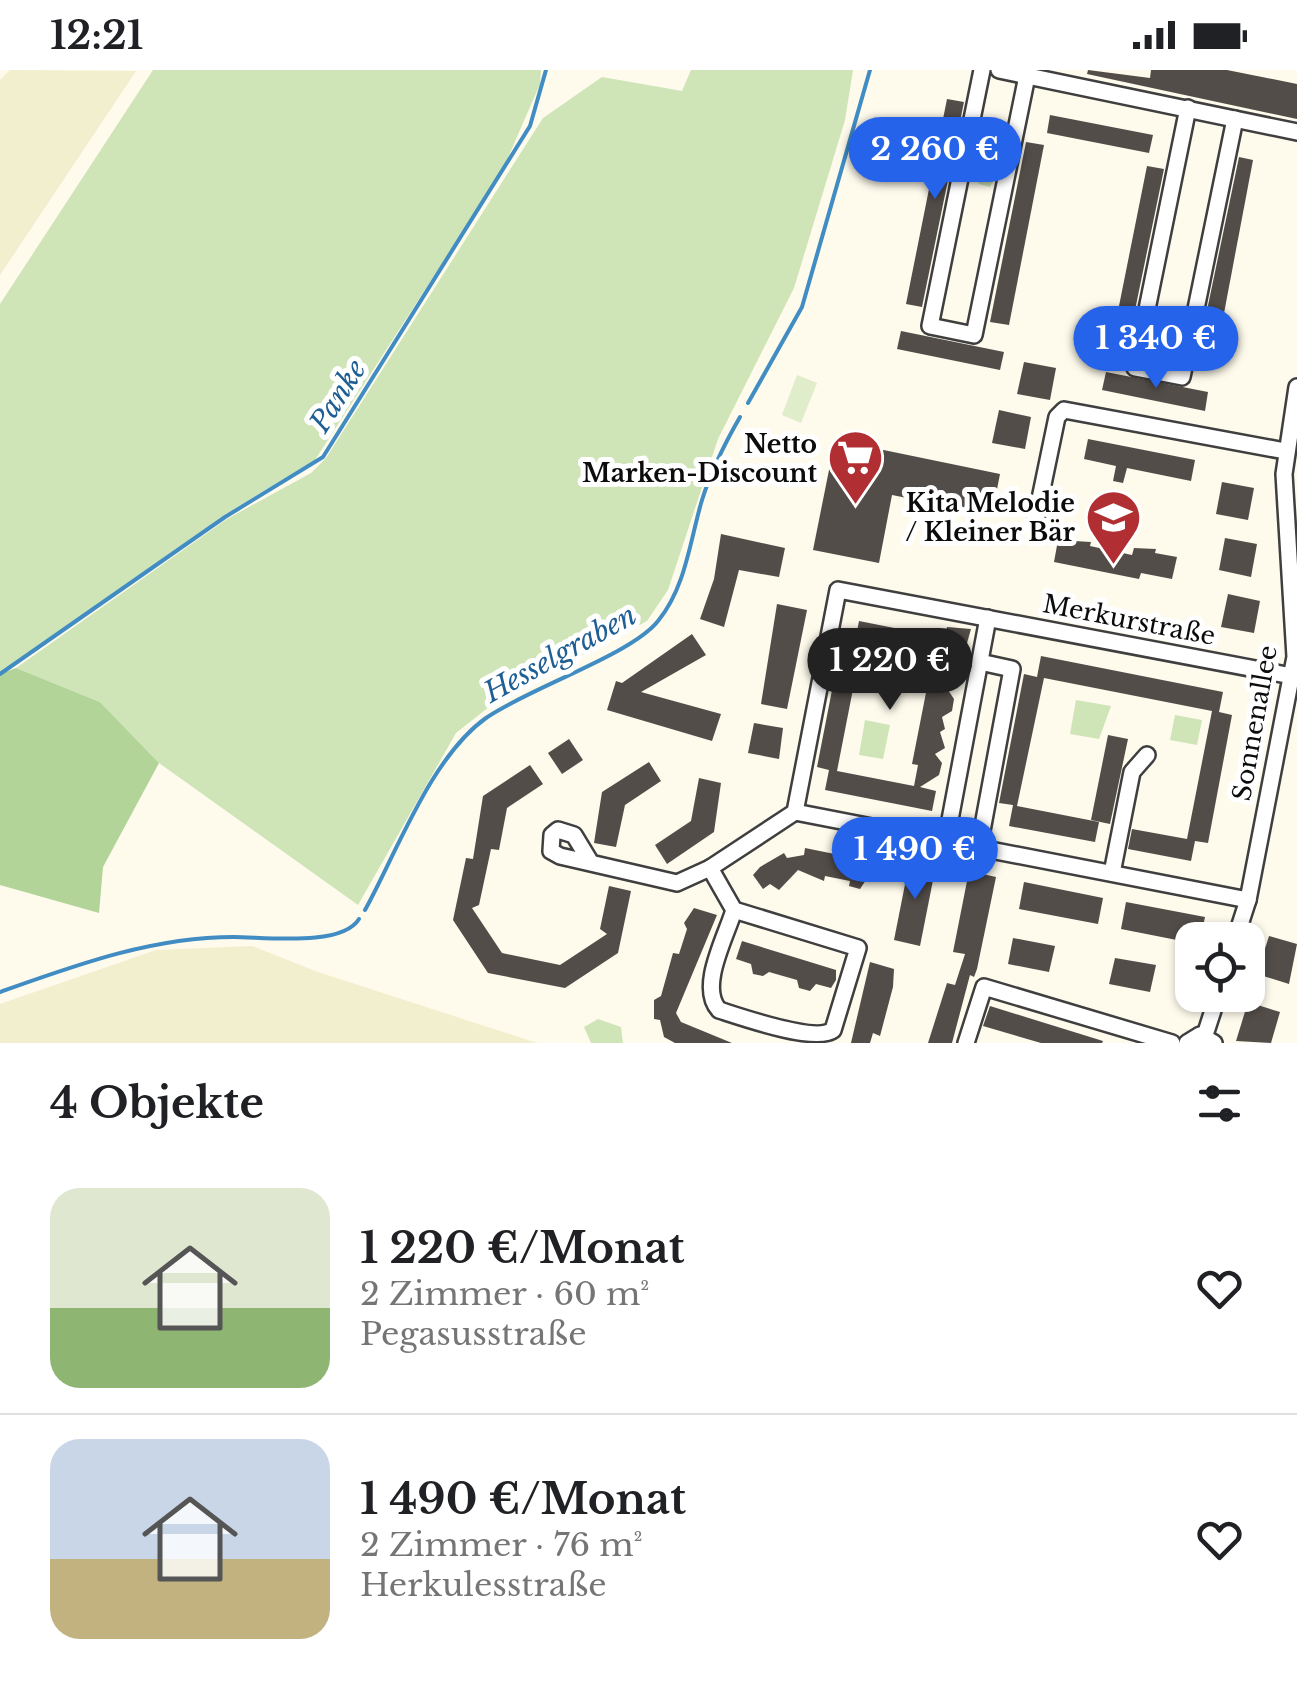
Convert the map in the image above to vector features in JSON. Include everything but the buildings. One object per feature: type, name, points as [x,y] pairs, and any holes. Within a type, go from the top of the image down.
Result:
[{"type":"street","points":[[982,70],[930,326],[974,335],[1027,76]]},
{"type":"street","points":[[1000,70],[1297,132]]},
{"type":"street","points":[[1188,108],[1135,368],[1182,377],[1234,119]]},
{"type":"street","name":"Sonnenallee","points":[[1241,922],[1292,676],[1296,618],[1285,451],[1297,386]]},
{"type":"street","points":[[1036,518],[1057,416],[1064,410],[1285,451]]},
{"type":"street","name":"Merkurstraße","points":[[795,812],[838,590],[1292,676]]},
{"type":"street","points":[[946,841],[988,618]]},
{"type":"street","points":[[978,848],[1012,668],[980,662]]},
{"type":"street","points":[[1112,873],[1132,772],[1147,755]]},
{"type":"street","points":[[591,863],[677,883],[710,868],[795,812],[1248,900]]},
{"type":"street","points":[[710,868],[734,910],[858,948],[833,1030],[826,1038],[816,1040],[789,1032],[720,1010],[713,1004],[710,990],[734,910]]},
{"type":"street","points":[[966,1043],[984,986],[1118,1035],[1172,1043]]},
{"type":"street","points":[[1187,1043],[1210,1039],[1215,1012]]},
{"type":"shaded area","points":[[10,70],[136,71],[0,275],[0,80]]},
{"type":"shaded area","points":[[252,946],[318,972],[537,1043],[0,1043],[0,1004],[156,950]]},
{"type":"green space","points":[[153,70],[541,70],[540,84],[503,169],[315,460],[224,515],[0,673],[0,304]]},
{"type":"green space","points":[[691,70],[853,70],[845,120],[794,288],[718,439],[668,590],[647,621],[499,699],[456,733],[358,905],[159,763],[100,702],[16,668],[227,519],[311,473],[326,458],[543,118],[602,77],[682,91]]},
{"type":"green space","points":[[982,150],[990,154],[998,173],[990,187],[979,184],[970,168],[973,155]]},
{"type":"green space","points":[[797,375],[817,383],[801,423],[782,415]]},
{"type":"green space","points":[[16,668],[100,702],[159,763],[103,867],[99,913],[0,885],[0,674]]},
{"type":"green space","points":[[1076,700],[1111,706],[1099,739],[1070,734]]},
{"type":"green space","points":[[1175,715],[1202,720],[1197,745],[1170,740]]},
{"type":"green space","points":[[865,720],[890,725],[883,759],[859,755]]},
{"type":"green space","points":[[598,1019],[621,1027],[623,1043],[591,1043],[584,1027]]},
{"type":"waterway","name":"Panke","points":[[0,674],[225,517],[323,457],[530,126],[546,70]]},
{"type":"waterway","name":"Hesselgraben","points":[[748,403],[802,307],[870,70]]},
{"type":"waterway","name":"Hesselgraben","points":[[365,910],[432,781],[466,735],[505,707],[626,646],[658,621],[675,593],[706,489],[740,417]]},
{"type":"waterway","name":"Hesselgraben","points":[[0,992],[144,947],[204,938],[320,937],[337,934],[359,919]]},
{"type":"place","name":"Netto Marken-Discount","points":[[856,507]]},
{"type":"place","name":"Kita Melodie / Kleiner Bär","points":[[1114,566]]}]
